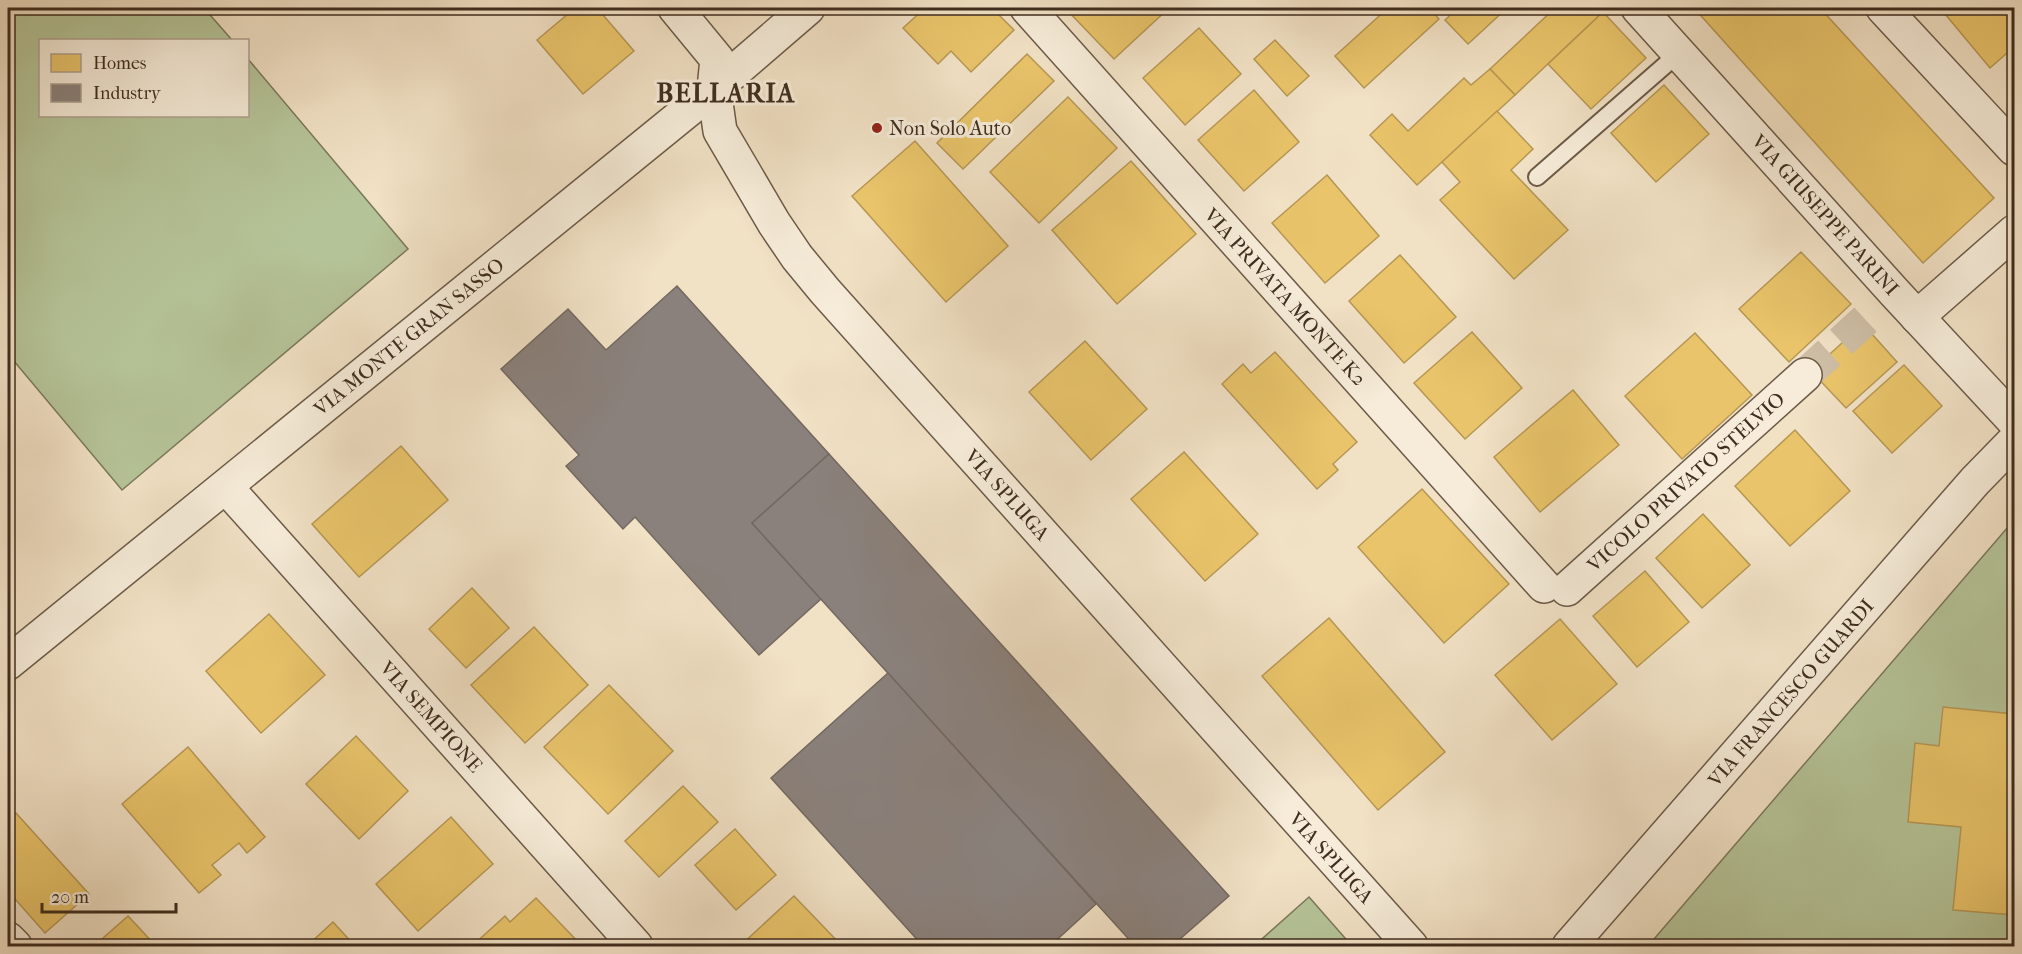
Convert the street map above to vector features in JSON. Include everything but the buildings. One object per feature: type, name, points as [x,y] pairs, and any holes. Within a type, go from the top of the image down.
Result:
[{"type":"street","name":"VIA SPLUGA","points":[[675,8],[717,59],[714,89],[720,131],[774,223],[797,257],[1411,946]]},
{"type":"street","name":"VIA MONTE GRAN SASSO","points":[[8,663],[714,89],[808,8]]},
{"type":"street","name":"VIA PRIVATA MONTE K2","points":[[1027,8],[1556,588]]},
{"type":"street","name":"VIA GIUSEPPE PARINI","points":[[1638,8],[1679,53],[1885,301],[1917,317],[2014,422]]},
{"type":"street","points":[[1883,8],[2014,149]]},
{"type":"street","points":[[1917,317],[2014,232]]},
{"type":"street","name":"VICOLO PRIVATO STELVIO","points":[[1556,588],[1805,375]]},
{"type":"street","name":"VIA FRANCESCO GUARDI","points":[[1569,946],[1975,481],[2014,441]]},
{"type":"street","name":"VIA SEMPIONE","points":[[226,487],[636,946]]},
{"type":"street","points":[[8,939],[15,946]]},
{"type":"lane","points":[[1537,177],[1679,53]]},
{"type":"green space","points":[[8,8],[204,8],[231,39],[39,39],[39,117],[249,117],[249,60],[408,249],[122,490],[8,354]]},
{"type":"green space","points":[[2014,520],[2014,946],[1648,946]]},
{"type":"green space","points":[[1309,897],[1352,946],[1254,946]]},
{"type":"tunnel","points":[[1805,375],[1876,310]]},
{"type":"place","name":"Non Solo Auto","points":[[877,128]]},
{"type":"district","name":"BELLARIA","points":[[726,93]]}]
